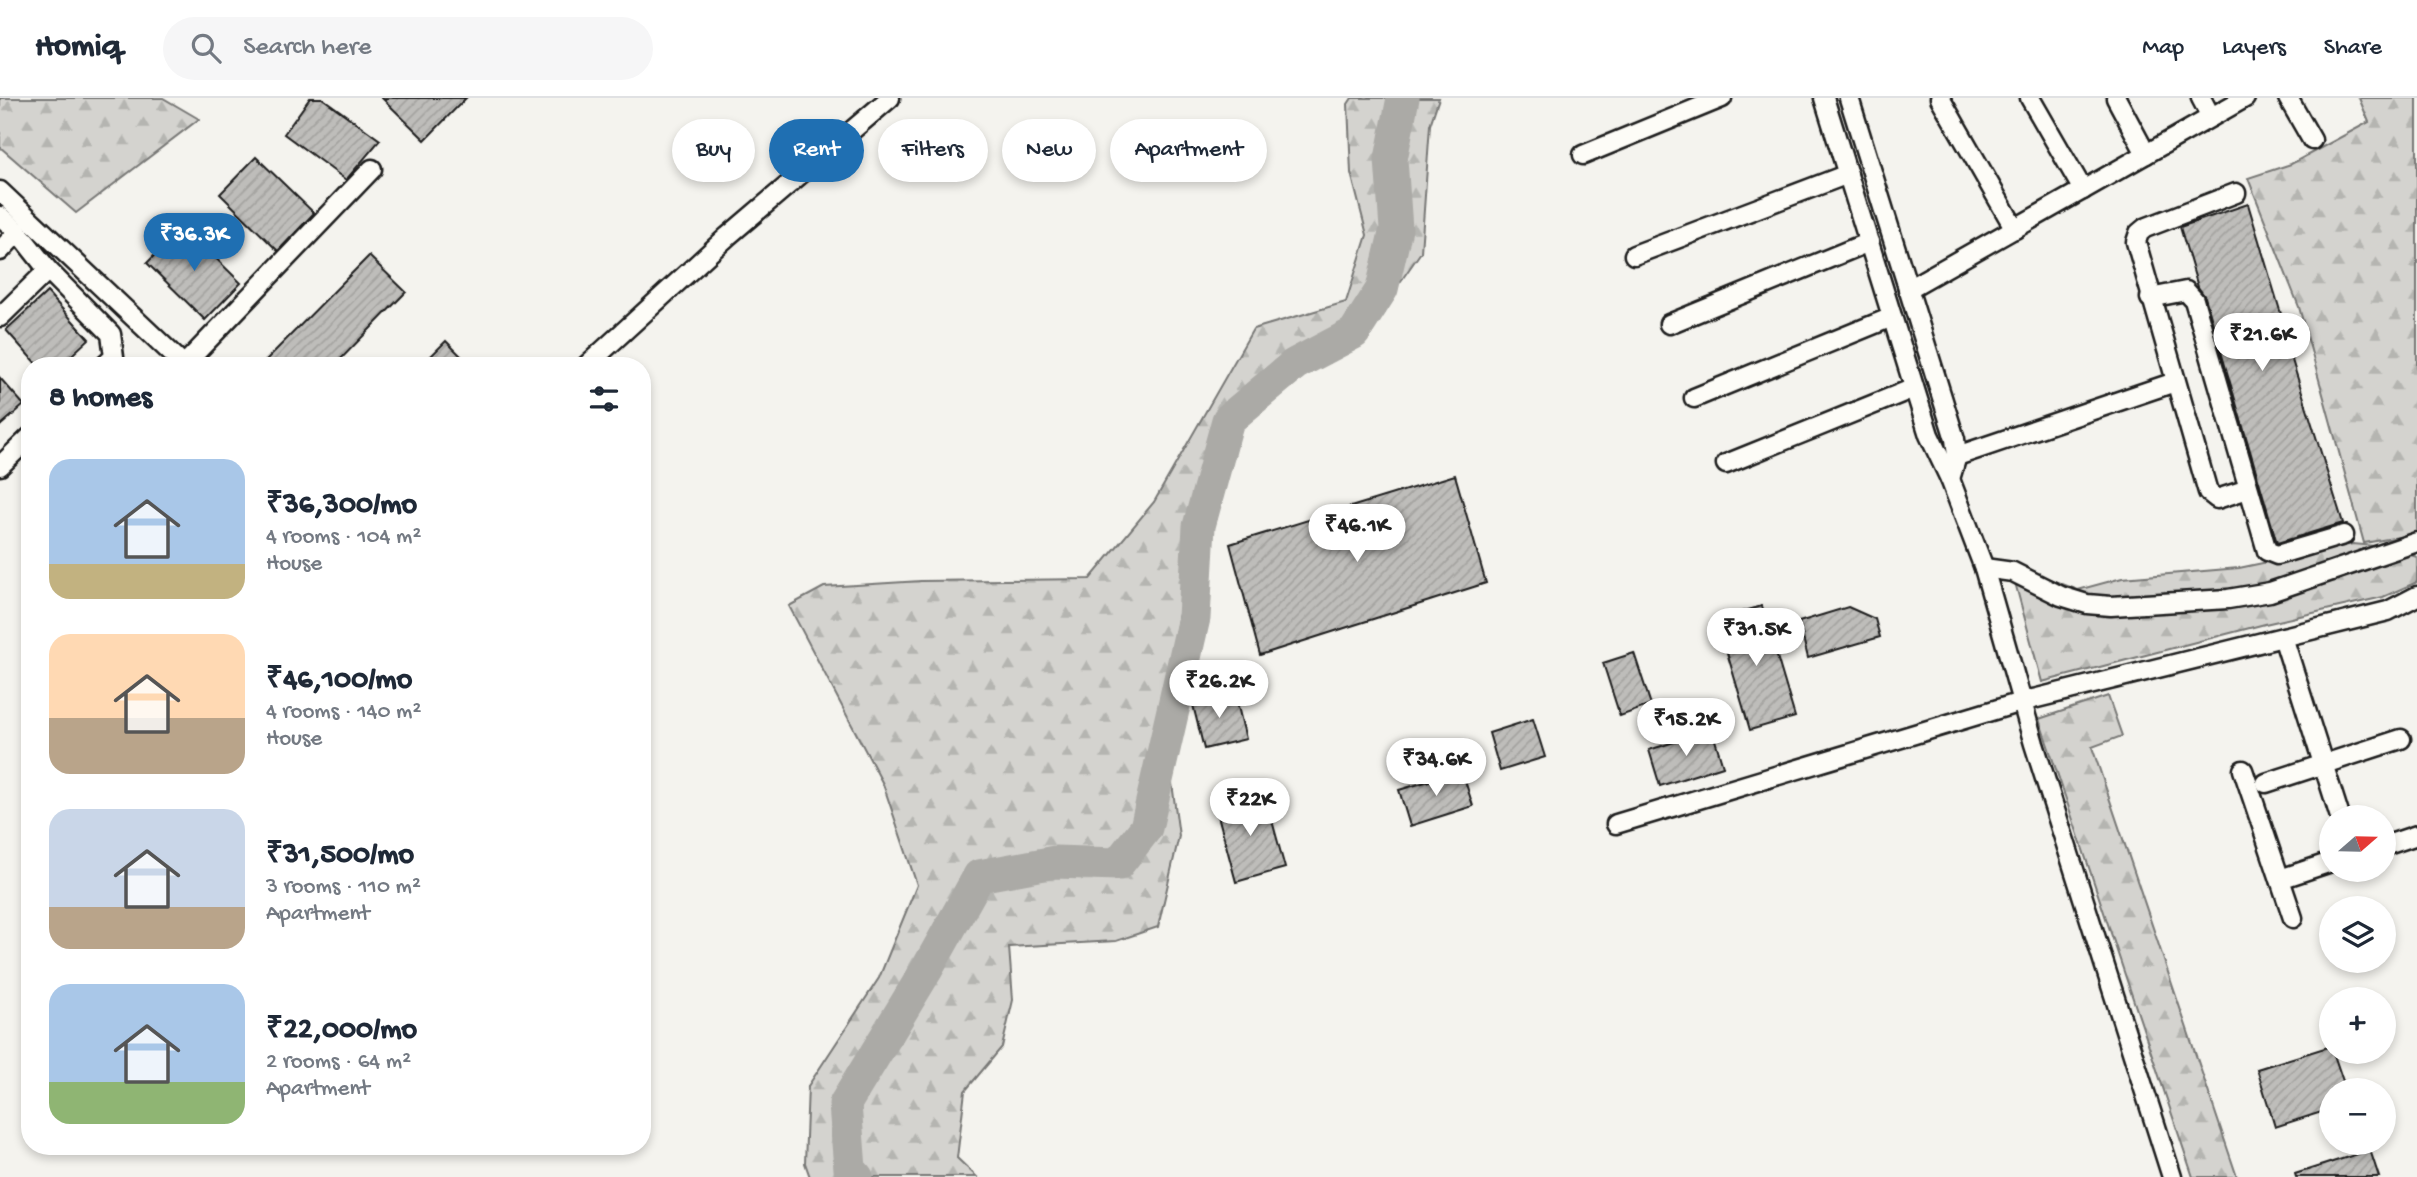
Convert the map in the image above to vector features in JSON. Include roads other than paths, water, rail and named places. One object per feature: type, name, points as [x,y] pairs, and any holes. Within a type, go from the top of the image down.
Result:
[{"type":"street","points":[[596,357],[729,236],[890,98]]},
{"type":"street","points":[[1583,155],[1722,98]]},
{"type":"street","points":[[1824,98],[1929,435],[1950,478],[1984,568],[2021,702],[2172,1177]]},
{"type":"street","points":[[1849,98],[1955,439],[1957,456],[1950,478]]},
{"type":"street","points":[[1940,98],[2015,229]]},
{"type":"street","points":[[2030,98],[2083,190]]},
{"type":"street","points":[[2116,98],[2146,154]]},
{"type":"street","points":[[2201,98],[2211,117]]},
{"type":"street","points":[[1908,289],[2245,98]]},
{"type":"street","points":[[2288,98],[2312,140]]},
{"type":"street","points":[[192,357],[372,169]]},
{"type":"street","points":[[1634,256],[1848,174]]},
{"type":"street","points":[[0,191],[176,357]]},
{"type":"street","points":[[2236,193],[2139,233],[2137,250],[2208,492],[2217,499],[2248,489]]},
{"type":"street","points":[[0,216],[18,232],[42,263],[111,334],[113,357]]},
{"type":"street","points":[[0,251],[18,232]]},
{"type":"street","points":[[1669,324],[1869,242]]},
{"type":"street","points":[[0,317],[55,243]]},
{"type":"street","points":[[2150,298],[2186,291],[2194,300],[2264,544],[2272,555],[2344,535]]},
{"type":"street","points":[[1694,398],[1892,317]]},
{"type":"street","points":[[1957,456],[2175,382]]},
{"type":"street","points":[[1726,464],[1914,388]]},
{"type":"street","points":[[0,466],[21,446]]},
{"type":"street","points":[[1984,568],[2013,572],[2061,596],[2087,604],[2111,606],[2215,600],[2270,592],[2417,542]]},
{"type":"street","points":[[1616,824],[2021,702],[2388,611],[2417,596]]},
{"type":"street","points":[[2283,637],[2336,805]]},
{"type":"street","points":[[2266,783],[2402,739]]},
{"type":"street","points":[[2243,770],[2293,918]]},
{"type":"street","points":[[2396,842],[2417,835]]},
{"type":"street","points":[[2280,879],[2319,866]]},
{"type":"waterway","points":[[857,1177],[850,1169],[845,1104],[927,969],[979,876],[1055,862],[1118,864],[1146,828],[1194,618],[1199,526],[1228,420],[1295,364],[1354,333],[1382,289],[1396,229],[1391,159],[1403,98]]}]
